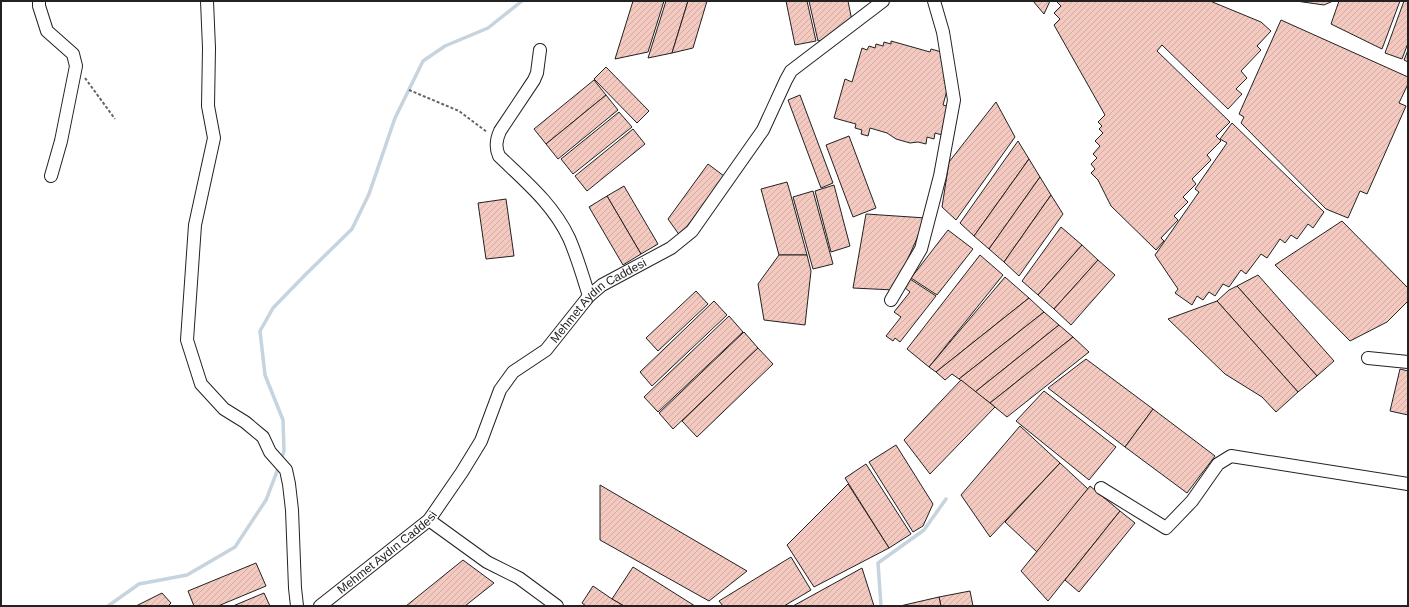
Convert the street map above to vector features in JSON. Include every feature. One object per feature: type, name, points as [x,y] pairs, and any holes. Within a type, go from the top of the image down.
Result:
[{"type":"street","points":[[39,1],[39,6],[47,31],[73,54],[76,66],[61,142],[51,176]]},
{"type":"street","points":[[207,1],[209,48],[208,106],[214,138],[195,225],[187,340],[201,384],[224,409],[245,422],[264,437],[270,452],[282,465],[289,484],[292,510],[297,606]]},
{"type":"street","name":"Mehmet Aydın Caddesi","points":[[320,606],[429,520],[481,441],[500,390],[513,372],[546,350],[589,296],[602,285],[671,248],[692,231],[763,130],[791,71],[883,1]]},
{"type":"street","points":[[891,300],[921,249],[940,176],[954,100],[943,32],[934,1]]},
{"type":"street","points":[[540,50],[537,73],[534,80],[497,138],[496,145],[499,156],[533,188],[558,218],[576,255],[589,296]]},
{"type":"street","points":[[1368,358],[1408,362]]},
{"type":"street","points":[[1101,488],[1166,528],[1192,501],[1218,464],[1231,456],[1408,484]]},
{"type":"street","points":[[429,520],[487,562],[519,578],[558,606]]},
{"type":"path","points":[[76,66],[115,119]]},
{"type":"path","points":[[409,90],[459,111],[497,138]]},
{"type":"building","points":[[633,1],[664,1],[648,52],[615,59]]},
{"type":"building","points":[[666,1],[688,1],[672,53],[648,58]]},
{"type":"building","points":[[688,1],[707,1],[693,48],[672,53]]},
{"type":"building","points":[[786,1],[807,1],[816,41],[795,45]]},
{"type":"building","points":[[809,1],[848,1],[852,21],[833,38],[818,41]]},
{"type":"building","points":[[1033,1],[1050,1],[1044,14]]},
{"type":"building","points":[[1056,1],[1210,1],[1261,22],[1271,31],[1257,46],[1261,50],[1241,71],[1247,78],[1236,89],[1242,94],[1228,109],[1162,45],[1157,51],[1230,122],[1216,136],[1221,141],[1207,155],[1211,160],[1192,179],[1196,184],[1183,197],[1188,202],[1174,216],[1178,220],[1161,238],[1164,241],[1156,250],[1111,206],[1098,180],[1091,173],[1095,169],[1091,164],[1097,158],[1093,154],[1100,146],[1095,141],[1103,133],[1099,129],[1102,126],[1098,122],[1105,115],[1054,25],[1060,19],[1054,13],[1061,6]]},
{"type":"building","points":[[1296,1],[1333,1],[1324,5]]},
{"type":"building","points":[[1339,1],[1400,1],[1382,49],[1331,24]]},
{"type":"building","points":[[1404,1],[1408,1],[1408,43],[1402,59],[1385,53]]},
{"type":"building","points":[[1281,20],[1408,77],[1408,84],[1399,103],[1406,106],[1367,194],[1360,191],[1348,218],[1326,209],[1241,123],[1244,117],[1239,114]]},
{"type":"building","points":[[891,41],[930,52],[931,49],[945,53],[942,65],[948,67],[944,81],[949,83],[943,105],[950,107],[942,135],[935,133],[934,139],[927,137],[926,144],[918,142],[910,143],[896,139],[887,133],[870,128],[868,136],[861,134],[862,130],[855,128],[856,124],[834,118],[845,79],[852,82],[862,48],[867,50],[869,46],[875,48],[876,44],[883,46],[884,42],[891,44]]},
{"type":"building","points":[[1408,50],[1408,62],[1404,60]]},
{"type":"building","points":[[606,67],[649,111],[637,123],[594,79]]},
{"type":"building","points":[[594,80],[606,95],[546,144],[534,129]]},
{"type":"building","points":[[606,95],[618,110],[558,159],[546,144]]},
{"type":"building","points":[[800,95],[833,183],[821,188],[788,100]]},
{"type":"building","points":[[996,102],[1015,137],[956,220],[942,207],[949,162]]},
{"type":"building","points":[[619,112],[632,127],[573,174],[561,159]]},
{"type":"building","points":[[1232,123],[1324,212],[1313,228],[1308,224],[1297,239],[1291,235],[1285,243],[1280,239],[1267,258],[1261,254],[1246,274],[1241,270],[1229,287],[1223,284],[1215,296],[1209,292],[1203,300],[1197,296],[1192,305],[1175,293],[1178,289],[1155,255],[1199,192],[1195,189],[1227,143],[1220,139]]},
{"type":"building","points":[[633,129],[645,144],[587,191],[575,176]]},
{"type":"building","points":[[849,136],[876,208],[853,217],[826,145]]},
{"type":"building","points":[[1018,141],[1029,159],[974,236],[960,223]]},
{"type":"building","points":[[1029,159],[1040,177],[989,249],[974,236]]},
{"type":"building","points":[[708,164],[724,176],[680,236],[668,219]]},
{"type":"building","points":[[1040,177],[1051,195],[1004,262],[989,249]]},
{"type":"building","points":[[787,182],[807,255],[779,255],[761,189]]},
{"type":"building","points":[[834,185],[850,246],[831,252],[815,191]]},
{"type":"building","points":[[624,186],[658,244],[641,254],[607,196]]},
{"type":"building","points":[[813,191],[833,264],[813,269],[793,197]]},
{"type":"building","points":[[1051,195],[1063,214],[1019,276],[1004,262]]},
{"type":"building","points":[[607,196],[641,254],[623,265],[589,207]]},
{"type":"building","points":[[506,199],[514,256],[486,259],[478,203]]},
{"type":"building","points":[[866,214],[926,218],[894,290],[853,288]]},
{"type":"building","points":[[1342,221],[1408,288],[1408,301],[1387,322],[1350,341],[1275,265]]},
{"type":"building","points":[[1061,227],[1082,245],[1038,295],[1022,281]]},
{"type":"building","points":[[948,230],[973,249],[937,295],[911,278]]},
{"type":"building","points":[[1082,245],[1098,260],[1054,309],[1038,295]]},
{"type":"building","points":[[779,255],[807,255],[811,271],[805,325],[764,320],[758,284]]},
{"type":"building","points":[[980,255],[1003,275],[929,367],[907,349]]},
{"type":"building","points":[[1098,260],[1115,275],[1071,325],[1054,309]]},
{"type":"building","points":[[1258,275],[1334,361],[1317,376],[1237,286]]},
{"type":"building","points":[[1005,277],[1029,298],[936,372],[929,367]]},
{"type":"building","points":[[910,279],[936,296],[900,342],[895,338],[893,341],[886,336],[901,317],[894,312],[910,292],[904,287]]},
{"type":"building","points":[[1237,286],[1317,376],[1298,392],[1217,301],[1229,290]]},
{"type":"building","points":[[696,291],[708,304],[658,351],[646,338]]},
{"type":"building","points":[[1029,298],[1044,312],[959,379],[952,374],[945,380],[936,372]]},
{"type":"building","points":[[714,301],[727,315],[652,386],[640,372]]},
{"type":"building","points":[[1217,301],[1298,392],[1276,412],[1262,397],[1225,374],[1168,319]]},
{"type":"building","points":[[1044,312],[1059,325],[975,392],[959,379]]},
{"type":"building","points":[[729,316],[743,332],[658,412],[644,397]]},
{"type":"building","points":[[1059,325],[1073,337],[990,403],[975,392]]},
{"type":"building","points":[[744,332],[758,348],[673,429],[659,413]]},
{"type":"building","points":[[1073,337],[1089,352],[1007,417],[990,403]]},
{"type":"building","points":[[758,348],[773,364],[697,437],[682,421]]},
{"type":"building","points":[[1086,359],[1153,409],[1125,447],[1048,388]]},
{"type":"building","points":[[1400,369],[1408,371],[1408,415],[1390,411]]},
{"type":"building","points":[[961,380],[995,407],[930,474],[904,440]]},
{"type":"building","points":[[1044,391],[1116,447],[1089,480],[1016,421]]},
{"type":"building","points":[[1153,409],[1215,456],[1187,493],[1125,447]]},
{"type":"building","points":[[1020,426],[1060,463],[990,537],[961,495]]},
{"type":"building","points":[[896,445],[933,504],[923,526],[913,532],[869,462]]},
{"type":"building","points":[[1060,463],[1088,489],[1037,552],[1005,522]]},
{"type":"building","points":[[866,464],[911,534],[889,548],[845,478]]},
{"type":"building","points":[[848,484],[889,548],[814,587],[787,545]]},
{"type":"building","points":[[600,485],[747,571],[709,601],[600,540]]},
{"type":"building","points":[[1090,486],[1120,511],[1048,601],[1021,571]]},
{"type":"building","points":[[1120,511],[1135,523],[1079,592],[1065,580]]},
{"type":"building","points":[[791,557],[811,590],[784,606],[723,606],[719,601]]},
{"type":"building","points":[[463,560],[494,583],[465,606],[406,606]]},
{"type":"building","points":[[256,563],[266,586],[218,606],[194,606],[188,591]]},
{"type":"building","points":[[633,567],[695,606],[624,606],[612,599]]},
{"type":"building","points":[[862,568],[874,606],[793,606]]},
{"type":"building","points":[[593,586],[624,606],[586,606],[582,603]]},
{"type":"building","points":[[970,591],[973,606],[941,606],[939,597]]},
{"type":"building","points":[[162,593],[171,603],[168,606],[136,606]]},
{"type":"building","points":[[264,593],[270,606],[233,606]]},
{"type":"building","points":[[939,597],[941,606],[900,606]]},
{"type":"waterway","points":[[281,460],[284,451],[283,420],[265,375],[260,331],[273,308],[352,229],[369,194],[395,118],[423,61],[445,46],[488,28],[522,1]]},
{"type":"waterway","points":[[108,606],[139,584],[187,575],[235,547],[266,500],[279,466]]},
{"type":"waterway","points":[[881,606],[878,563],[924,530],[946,499]]}]
